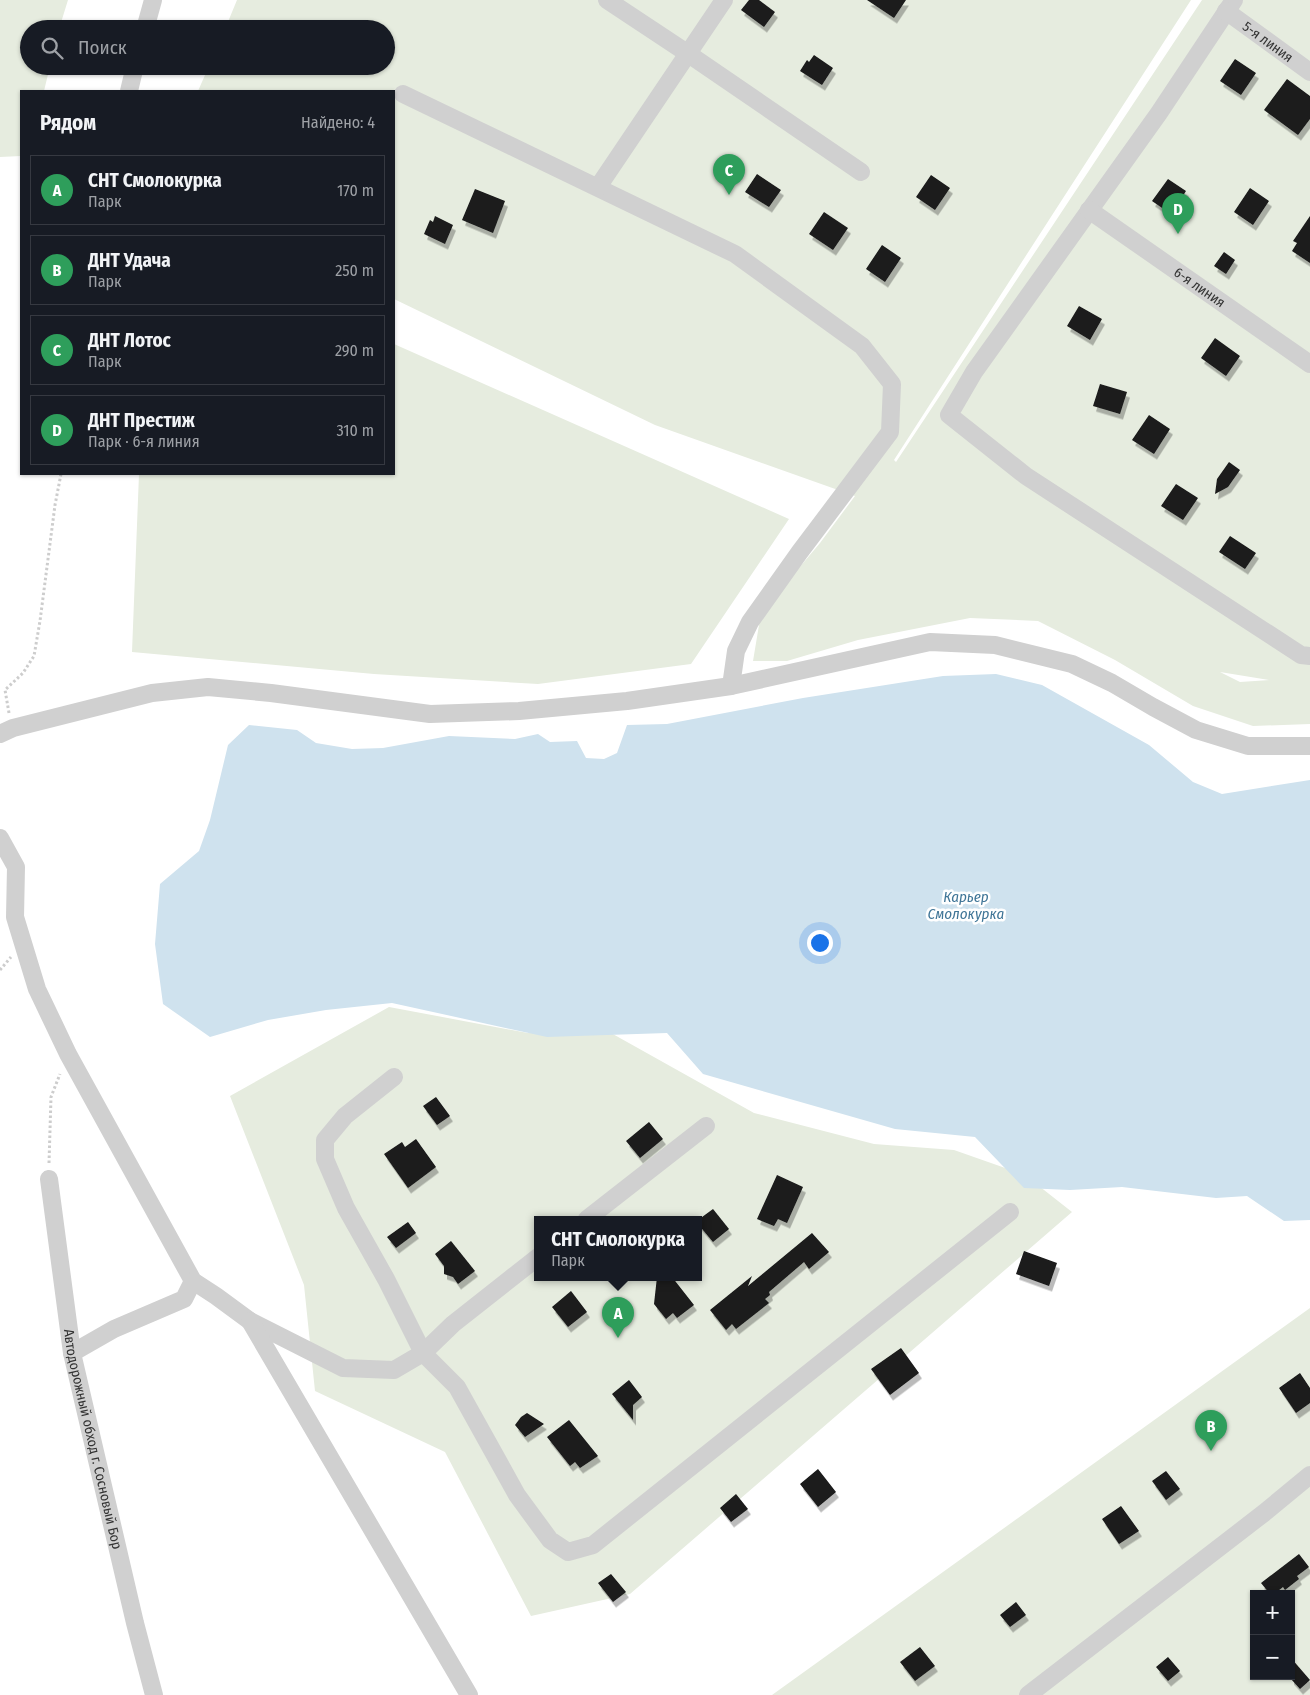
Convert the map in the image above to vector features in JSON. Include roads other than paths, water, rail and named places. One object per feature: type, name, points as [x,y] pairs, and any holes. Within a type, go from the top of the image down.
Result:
[{"type":"street","points":[[147,20],[153,0]]},
{"type":"street","points":[[606,0],[861,172]]},
{"type":"street","points":[[598,187],[724,0]]},
{"type":"street","points":[[1230,5],[1159,112],[974,372],[949,415],[1026,476],[1301,655],[1310,656]]},
{"type":"street","name":"5-я линия","points":[[1230,5],[1310,72]]},
{"type":"street","points":[[129,90],[133,75]]},
{"type":"street","points":[[403,94],[736,254],[862,346],[892,384],[890,432],[750,622],[736,651],[731,686]]},
{"type":"street","name":"6-я линия","points":[[1089,210],[1310,364]]},
{"type":"street","points":[[6,731],[152,693],[208,687],[271,693],[430,714],[519,711],[627,701],[731,686],[930,642],[994,645],[1072,664],[1112,683],[1153,708],[1196,730],[1248,746],[1310,746]]},
{"type":"street","points":[[0,838],[16,867],[15,917],[37,989],[68,1054],[193,1281],[250,1321],[343,1368],[394,1370],[424,1353],[453,1324],[534,1260]]},
{"type":"street","points":[[394,1077],[345,1116],[325,1140],[325,1159],[346,1208],[386,1279],[424,1353],[457,1387],[517,1495],[544,1533],[550,1540],[568,1552],[593,1545],[1010,1212]]},
{"type":"street","points":[[591,1216],[706,1126]]},
{"type":"street","name":"Автодорожный обход г. Сосновый Бор","points":[[49,1179],[72,1353],[135,1623],[154,1695]]},
{"type":"street","points":[[72,1353],[114,1329],[184,1299],[193,1281]]},
{"type":"street","points":[[250,1321],[469,1695]]},
{"type":"street","points":[[1028,1695],[1264,1513],[1310,1475]]},
{"type":"water","name":"Карьер Смолокурка","points":[[996,674],[1042,685],[1149,745],[1193,782],[1222,794],[1310,780],[1310,1220],[1284,1221],[1247,1196],[1216,1198],[1122,1187],[1070,1190],[1024,1188],[975,1137],[895,1129],[703,1074],[667,1033],[547,1037],[392,1003],[326,1010],[268,1020],[210,1037],[163,1004],[155,944],[160,884],[199,851],[210,820],[228,745],[249,725],[297,730],[316,743],[352,749],[383,748],[449,736],[515,739],[538,734],[550,742],[577,741],[586,758],[604,759],[617,753],[627,725],[667,724],[803,698],[943,676]]},
{"type":"place","name":"ДНТ Лотос","points":[[729,195]]},
{"type":"place","name":"ДНТ Престиж","points":[[1178,234]]},
{"type":"place","name":"СНТ Смолокурка","points":[[618,1338]]},
{"type":"place","name":"ДНТ Удача","points":[[1211,1451]]}]
